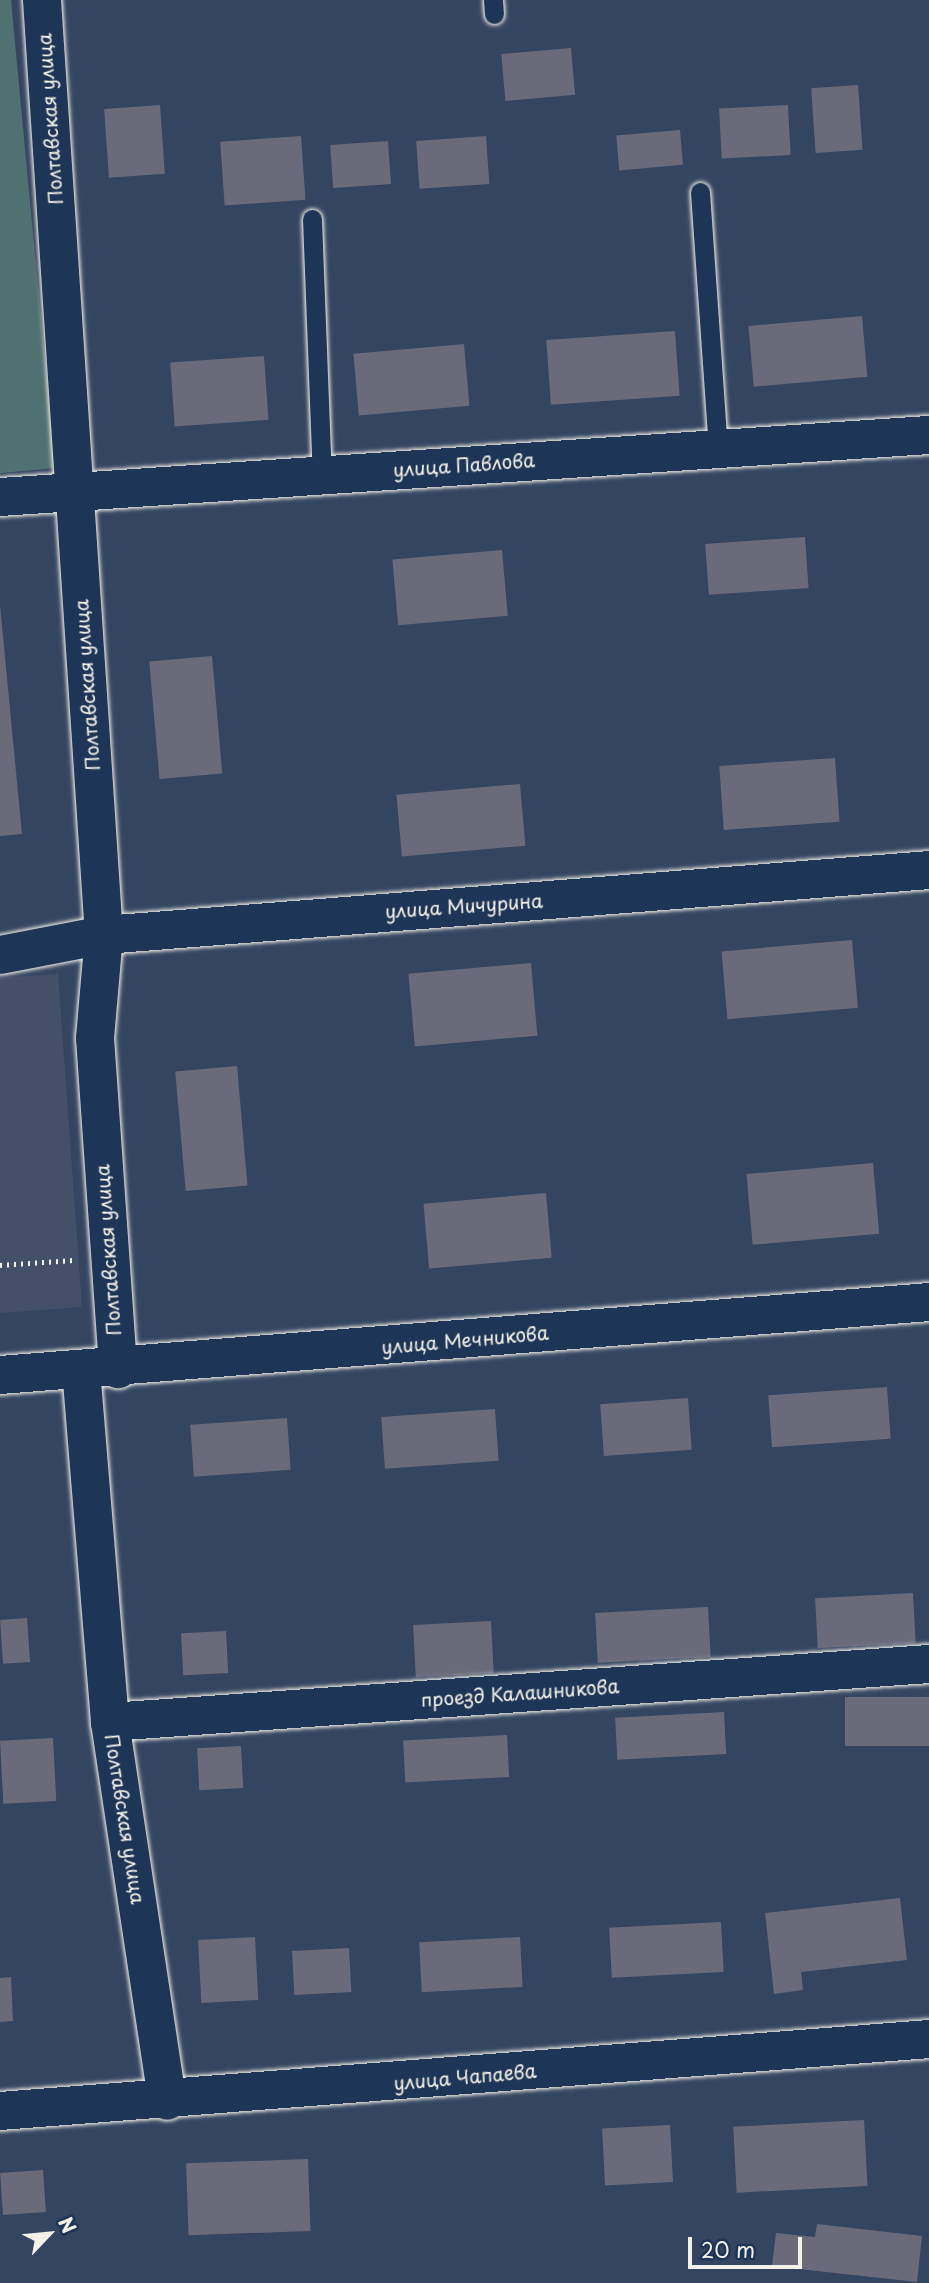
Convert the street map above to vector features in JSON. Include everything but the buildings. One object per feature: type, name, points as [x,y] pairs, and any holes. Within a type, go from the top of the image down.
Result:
[{"type":"street","name":"Полтавская улица","points":[[42,0],[104,935],[95,1038],[106,1257],[99,1369],[110,1722],[167,2101]]},
{"type":"street","name":"улица Павлова","points":[[0,497],[929,435]]},
{"type":"street","name":"улица Мичурина","points":[[0,955],[104,935],[929,870]]},
{"type":"street","name":"улица Мечникова","points":[[0,1375],[929,1302]]},
{"type":"street","name":"проезд Калашникова","points":[[110,1722],[929,1664]]},
{"type":"street","name":"улица Чапаева","points":[[0,2111],[167,2101],[929,2039]]},
{"type":"lane","points":[[701,192],[718,449]]},
{"type":"lane","points":[[312,219],[321,475]]},
{"type":"path","points":[[0,1265],[106,1257]]},
{"type":"shaded area","points":[[58,974],[82,1307],[0,1313],[0,978]]},
{"type":"green space","points":[[0,0],[11,0],[55,468],[0,473]]}]
